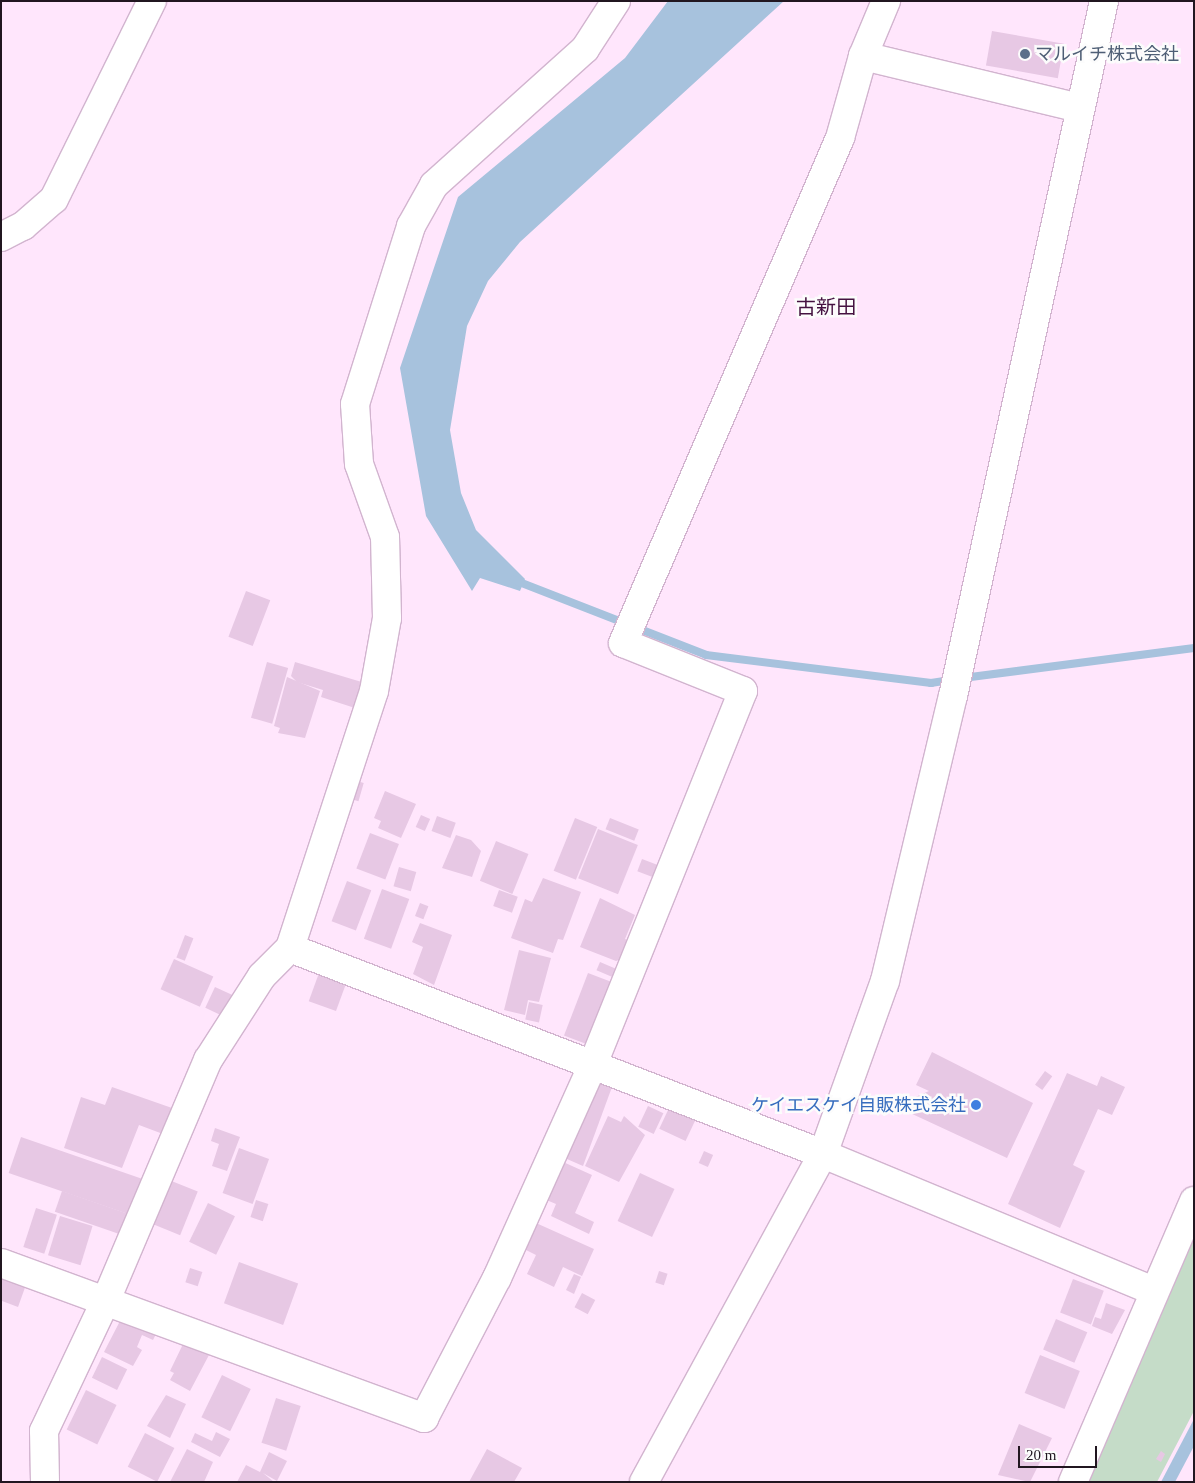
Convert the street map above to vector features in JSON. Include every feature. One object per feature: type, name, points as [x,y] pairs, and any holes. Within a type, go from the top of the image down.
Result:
[{"type":"street","points":[[1,237],[23,226],[54,199],[152,1]]},
{"type":"street","points":[[45,1482],[44,1431],[106,1300],[208,1060],[262,976],[290,948],[374,690],[386,618],[385,537],[360,464],[355,404],[412,226],[434,185],[585,49],[616,1]]},
{"type":"street","points":[[1,1263],[424,1418],[497,1278],[593,1064],[742,691],[623,643],[840,138],[864,56],[886,1]]},
{"type":"street","points":[[644,1482],[823,1154],[885,981],[953,696],[1104,1]]},
{"type":"street","points":[[864,56],[1080,108]]},
{"type":"street","points":[[290,948],[823,1154],[1152,1290]]},
{"type":"street","points":[[1073,1482],[1152,1290],[1194,1201]]},
{"type":"green space","points":[[1194,1237],[1194,1411],[1157,1482],[1085,1482]]},
{"type":"water","points":[[668,1],[784,1],[520,242],[488,281],[467,326],[450,430],[461,493],[476,530],[525,579],[520,591],[480,578],[472,591],[426,516],[400,368],[458,197],[625,58]]},
{"type":"water","points":[[1194,1419],[1194,1446],[1175,1482],[1161,1482]]},
{"type":"building","points":[[992,31],[1064,44],[1058,78],[986,65]]},
{"type":"building","points":[[246,591],[270,600],[253,646],[228,637]]},
{"type":"building","points":[[267,662],[288,668],[272,724],[251,718]]},
{"type":"building","points":[[295,662],[365,683],[358,709],[321,697],[323,690],[297,682],[291,676]]},
{"type":"building","points":[[287,677],[320,691],[305,738],[278,733],[280,728],[274,726]]},
{"type":"building","points":[[357,781],[364,783],[358,801],[352,799]]},
{"type":"building","points":[[385,791],[416,804],[401,838],[378,828],[381,821],[374,818]]},
{"type":"building","points":[[421,815],[430,819],[425,831],[416,827]]},
{"type":"building","points":[[437,816],[456,823],[450,838],[432,831]]},
{"type":"building","points":[[575,818],[597,827],[576,880],[554,871]]},
{"type":"building","points":[[610,818],[639,830],[634,841],[606,829]]},
{"type":"building","points":[[598,829],[638,845],[618,894],[578,878]]},
{"type":"building","points":[[370,833],[399,844],[385,880],[356,868]]},
{"type":"building","points":[[456,835],[471,840],[481,851],[472,877],[442,868]]},
{"type":"building","points":[[496,841],[528,854],[512,894],[480,881]]},
{"type":"building","points":[[642,859],[660,866],[655,878],[637,871]]},
{"type":"building","points":[[399,867],[416,872],[411,891],[393,886]]},
{"type":"building","points":[[543,878],[581,892],[563,940],[558,939],[553,953],[511,938],[525,899],[532,902]]},
{"type":"building","points":[[347,881],[371,890],[356,930],[332,921]]},
{"type":"building","points":[[382,889],[409,899],[391,949],[364,939]]},
{"type":"building","points":[[499,890],[518,897],[512,913],[493,906]]},
{"type":"building","points":[[600,898],[635,915],[625,939],[630,941],[622,959],[616,961],[580,947]]},
{"type":"building","points":[[420,903],[428,906],[423,919],[415,916]]},
{"type":"building","points":[[420,923],[452,935],[434,985],[413,974],[423,947],[412,942]]},
{"type":"building","points":[[185,935],[193,938],[185,961],[176,957]]},
{"type":"building","points":[[519,950],[551,958],[539,1002],[528,1000],[525,1015],[504,1010]]},
{"type":"building","points":[[174,959],[213,976],[200,1007],[161,989]]},
{"type":"building","points":[[600,962],[621,971],[618,979],[596,970]]},
{"type":"building","points":[[319,973],[346,983],[336,1011],[309,1001]]},
{"type":"building","points":[[588,973],[612,982],[588,1045],[564,1036]]},
{"type":"building","points":[[215,987],[234,996],[224,1017],[205,1008]]},
{"type":"building","points":[[529,1002],[543,1005],[539,1023],[525,1020]]},
{"type":"building","points":[[932,1052],[1033,1103],[1007,1158],[895,1106],[929,1091],[916,1085]]},
{"type":"building","points":[[1045,1071],[1052,1076],[1042,1090],[1035,1085]]},
{"type":"building","points":[[1067,1073],[1097,1086],[1101,1076],[1125,1087],[1112,1115],[1098,1109],[1073,1165],[1085,1171],[1060,1228],[1008,1204]]},
{"type":"building","points":[[595,1079],[612,1087],[583,1166],[560,1156]]},
{"type":"building","points":[[112,1087],[172,1108],[163,1134],[139,1125],[122,1168],[64,1148],[81,1097],[105,1105]]},
{"type":"building","points":[[648,1106],[663,1113],[654,1134],[638,1127]]},
{"type":"building","points":[[669,1108],[695,1120],[686,1141],[659,1129]]},
{"type":"building","points":[[608,1116],[621,1122],[624,1116],[645,1135],[619,1182],[585,1166]]},
{"type":"building","points":[[215,1128],[240,1137],[227,1171],[212,1166],[219,1144],[211,1141]]},
{"type":"building","points":[[21,1137],[148,1181],[135,1217],[9,1173]]},
{"type":"building","points":[[239,1148],[269,1159],[253,1204],[223,1193]]},
{"type":"building","points":[[704,1151],[713,1155],[708,1167],[699,1163]]},
{"type":"building","points":[[561,1161],[592,1175],[575,1213],[594,1222],[589,1234],[551,1216],[556,1204],[544,1199]]},
{"type":"building","points":[[640,1173],[674,1189],[652,1237],[618,1221]]},
{"type":"building","points":[[169,1180],[198,1192],[180,1235],[151,1224]]},
{"type":"building","points":[[62,1191],[133,1215],[126,1236],[55,1212]]},
{"type":"building","points":[[256,1200],[268,1204],[263,1221],[250,1217]]},
{"type":"building","points":[[208,1203],[235,1216],[216,1255],[189,1242]]},
{"type":"building","points":[[36,1208],[57,1215],[44,1254],[23,1247]]},
{"type":"building","points":[[60,1216],[93,1226],[81,1265],[48,1255]]},
{"type":"building","points":[[536,1223],[594,1249],[582,1276],[563,1267],[554,1287],[527,1274],[536,1255],[524,1249]]},
{"type":"building","points":[[239,1262],[298,1284],[283,1325],[224,1303]]},
{"type":"building","points":[[190,1268],[202,1272],[198,1286],[185,1282]]},
{"type":"building","points":[[659,1271],[668,1274],[664,1285],[655,1282]]},
{"type":"building","points":[[574,1274],[581,1277],[574,1294],[566,1290]]},
{"type":"building","points":[[1,1275],[27,1282],[18,1307],[2,1301]]},
{"type":"building","points":[[1073,1279],[1104,1291],[1091,1324],[1060,1313]]},
{"type":"building","points":[[582,1293],[595,1300],[588,1314],[574,1307]]},
{"type":"building","points":[[1106,1303],[1125,1310],[1112,1334],[1092,1326],[1095,1317],[1101,1319]]},
{"type":"building","points":[[1056,1319],[1087,1332],[1074,1363],[1043,1349]]},
{"type":"building","points":[[120,1321],[159,1328],[153,1340],[142,1335],[137,1347],[142,1350],[133,1366],[104,1352]]},
{"type":"building","points":[[184,1342],[209,1355],[190,1391],[170,1380],[174,1373],[170,1371]]},
{"type":"building","points":[[1040,1355],[1080,1371],[1065,1409],[1025,1393]]},
{"type":"building","points":[[102,1357],[127,1369],[117,1390],[92,1378]]},
{"type":"building","points":[[222,1375],[251,1389],[230,1431],[201,1417]]},
{"type":"building","points":[[86,1390],[117,1405],[97,1444],[67,1430]]},
{"type":"building","points":[[166,1395],[186,1404],[170,1438],[147,1426]]},
{"type":"building","points":[[276,1398],[301,1406],[286,1451],[261,1443]]},
{"type":"building","points":[[1019,1424],[1052,1438],[1030,1482],[998,1475]]},
{"type":"building","points":[[216,1432],[230,1439],[220,1457],[191,1442],[195,1433],[212,1441]]},
{"type":"building","points":[[145,1433],[174,1448],[157,1482],[128,1467]]},
{"type":"building","points":[[187,1449],[213,1462],[204,1482],[170,1482]]},
{"type":"building","points":[[487,1449],[522,1468],[514,1482],[469,1482]]},
{"type":"building","points":[[1161,1451],[1165,1454],[1161,1462],[1156,1459]]},
{"type":"building","points":[[269,1452],[287,1461],[277,1481],[263,1473],[274,1482],[237,1482],[246,1465],[260,1472]]},
{"type":"waterway","points":[[514,580],[706,655],[931,683],[951,680]]},
{"type":"waterway","points":[[963,678],[1194,648]]},
{"type":"place","name":"マルイチ株式会社","points":[[1025,54]]},
{"type":"place","name":"ケイエスケイ自販株式会社","points":[[976,1105]]},
{"type":"district","name":"古新田","points":[[826,307]]}]
